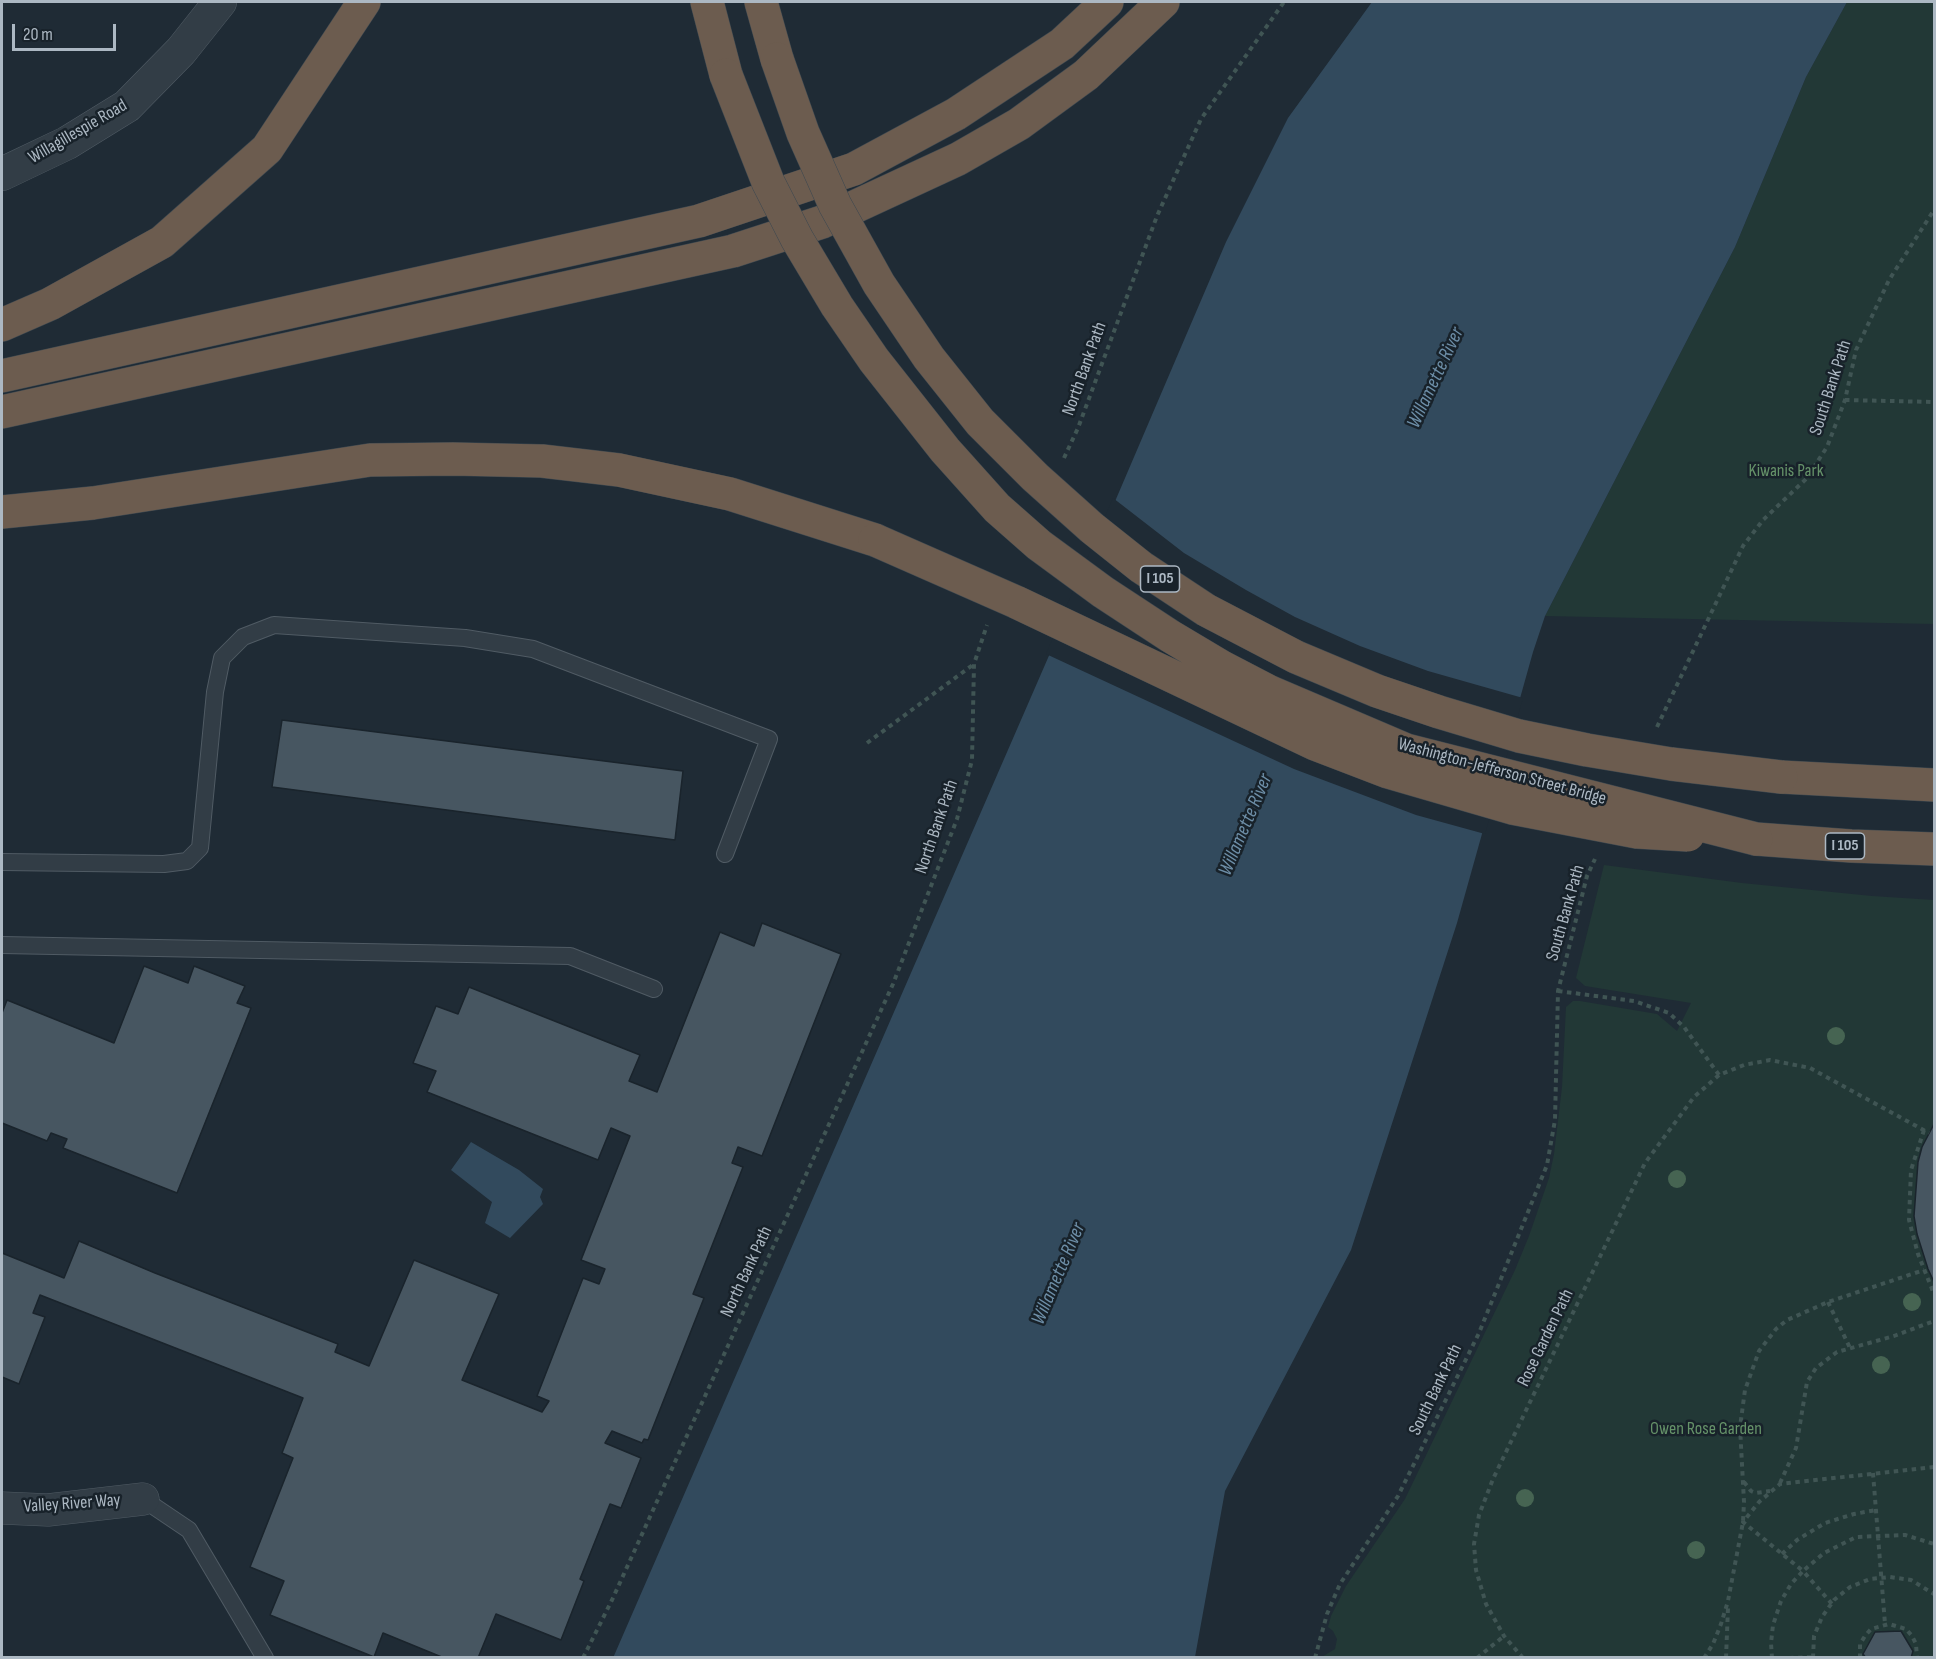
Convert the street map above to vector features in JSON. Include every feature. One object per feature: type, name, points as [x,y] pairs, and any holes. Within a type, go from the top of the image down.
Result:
[{"type":"highway","points":[[2,325],[50,304],[162,242],[267,149],[364,2]]},
{"type":"highway","name":"Washington-Jefferson Street Bridge","points":[[707,2],[726,75],[768,183],[797,239],[837,306],[874,360],[945,450],[997,508],[1039,545],[1113,598],[1222,667],[1270,692],[1406,750],[1756,838]]},
{"type":"highway","name":"I 105","points":[[761,2],[777,59],[803,133],[835,205],[879,284],[929,357],[980,422],[1035,477],[1092,528],[1141,567],[1206,610],[1296,657],[1388,695],[1520,736],[1671,764],[1781,777],[1935,785]]},
{"type":"highway","points":[[2,376],[699,221],[854,169],[956,114],[1062,44],[1107,2]]},
{"type":"highway","points":[[2,412],[733,251],[822,222],[958,159],[1019,123],[1086,75],[1163,2]]},
{"type":"highway","points":[[2,512],[93,503],[370,460],[542,461],[619,470],[730,494],[875,540],[1016,602],[1315,744],[1388,772],[1512,808],[1637,832],[1756,838]]},
{"type":"highway","points":[[2,526],[93,503]]},
{"type":"highway","name":"I 105","points":[[1756,838],[1851,846],[1935,849]]},
{"type":"street","name":"Willagillespie Road","points":[[2,174],[67,143],[126,106],[181,51],[219,2]]},
{"type":"street","name":"Valley River Way","points":[[2,1508],[48,1510],[143,1499]]},
{"type":"lane","points":[[2,862],[164,864],[187,861],[200,848],[215,692],[222,658],[243,637],[274,626],[465,638],[533,649],[769,739],[725,854]]},
{"type":"lane","points":[[2,945],[570,956],[654,988]]},
{"type":"lane","points":[[143,1499],[189,1530],[265,1658]]},
{"type":"path","name":"North Bank Path","points":[[1063,459],[1078,428],[1157,216],[1201,119],[1284,2]]},
{"type":"path","name":"South Bank Path","points":[[1653,735],[1743,546],[1763,520],[1806,479],[1827,447],[1845,400],[1856,350],[1889,280],[1935,210]]},
{"type":"path","points":[[1845,400],[1935,402]]},
{"type":"path","name":"North Bank Path","points":[[583,1658],[612,1600],[893,984],[957,819],[970,770],[974,664],[990,618]]},
{"type":"path","points":[[867,743],[974,664]]},
{"type":"path","name":"South Bank Path","points":[[1315,1658],[1327,1614],[1340,1584],[1398,1496],[1479,1333],[1547,1165],[1555,1120],[1558,991],[1587,876],[1597,854]]},
{"type":"path","points":[[1558,991],[1650,1005],[1669,1012],[1684,1027],[1719,1075]]},
{"type":"path","name":"Rose Garden Path","points":[[1524,1658],[1504,1636],[1486,1604],[1476,1570],[1474,1544],[1479,1515],[1493,1479],[1645,1163],[1694,1097],[1719,1075],[1744,1065],[1770,1060],[1793,1064],[1826,1075],[1927,1131],[1911,1170],[1909,1203],[1913,1239],[1924,1270]]},
{"type":"path","points":[[1704,1658],[1713,1644],[1728,1601],[1743,1522],[1740,1427],[1745,1390],[1759,1351],[1776,1329],[1787,1320],[1828,1302],[1924,1270],[1934,1290]]},
{"type":"path","points":[[1828,1302],[1850,1348]]},
{"type":"path","points":[[1743,1522],[1780,1484],[1796,1448],[1807,1382],[1815,1368],[1826,1359],[1850,1348],[1894,1336],[1935,1321]]},
{"type":"path","points":[[1780,1484],[1935,1467]]},
{"type":"path","points":[[1873,1473],[1885,1624]]},
{"type":"path","points":[[1742,1480],[1751,1491],[1756,1493],[1771,1491]]},
{"type":"path","points":[[1782,1554],[1797,1540],[1825,1523],[1876,1510]]},
{"type":"path","points":[[1743,1522],[1803,1571],[1832,1604]]},
{"type":"path","points":[[1772,1658],[1773,1625],[1781,1601],[1791,1584],[1824,1553],[1856,1537],[1905,1535],[1935,1544]]},
{"type":"path","points":[[1789,1658],[1813,1657],[1814,1636],[1822,1617],[1850,1587],[1881,1577],[1911,1580],[1935,1594]]},
{"type":"path","points":[[1726,1658],[1728,1601]]},
{"type":"path","points":[[1860,1658],[1860,1644],[1865,1636],[1871,1629],[1885,1624],[1897,1625],[1906,1629],[1917,1644],[1917,1658]]},
{"type":"path","points":[[1477,1658],[1504,1636]]},
{"type":"green space","name":"Kiwanis Park","points":[[1847,2],[1934,2],[1934,624],[1545,616],[1735,247],[1806,77]]},
{"type":"green space","name":"Owen Rose Garden","points":[[1604,865],[1742,883],[1934,900],[1934,1657],[1320,1658],[1335,1649],[1337,1639],[1328,1627],[1331,1616],[1346,1586],[1405,1499],[1515,1270],[1529,1236],[1549,1178],[1554,1154],[1562,1087],[1566,1007],[1573,1001],[1580,1001],[1657,1014],[1677,1031],[1691,1003],[1585,986],[1576,978]]},
{"type":"water","name":"Willamette River","points":[[1372,2],[1847,2],[1806,77],[1735,247],[1545,616],[1457,923],[1351,1250],[1225,1491],[1195,1657],[613,1658],[1051,651],[1226,242],[1288,118]]},
{"type":"water","points":[[471,1142],[519,1170],[543,1189],[540,1197],[543,1204],[510,1238],[485,1223],[492,1202],[451,1170]]},
{"type":"pier","points":[[1113,498],[1184,553],[1295,617],[1360,646],[1428,671],[1523,698],[1485,834],[1416,815],[1294,769],[1046,654]]},
{"type":"building","points":[[282,720],[683,771],[675,840],[272,787]]},
{"type":"building","points":[[762,923],[841,954],[762,1156],[738,1147],[732,1163],[743,1167],[693,1294],[704,1298],[648,1440],[644,1439],[642,1443],[612,1431],[605,1443],[641,1458],[621,1508],[610,1504],[580,1579],[584,1581],[561,1640],[496,1614],[478,1658],[444,1658],[383,1633],[374,1657],[270,1615],[284,1581],[250,1567],[293,1458],[282,1453],[303,1398],[40,1295],[33,1313],[45,1317],[19,1384],[2,1377],[2,1253],[64,1278],[79,1241],[338,1344],[335,1352],[369,1366],[414,1260],[499,1294],[462,1380],[542,1412],[549,1401],[537,1396],[583,1278],[599,1284],[605,1269],[581,1260],[630,1136],[611,1128],[598,1160],[427,1092],[436,1071],[413,1063],[436,1006],[458,1014],[469,987],[640,1055],[629,1081],[657,1092],[720,932],[754,946]]},
{"type":"building","points":[[144,966],[188,983],[194,966],[245,986],[237,1003],[251,1008],[177,1193],[63,1148],[67,1139],[51,1133],[47,1141],[2,1123],[2,1013],[7,1000],[114,1043]]},
{"type":"building","points":[[1934,1124],[1934,1282],[1917,1234],[1914,1216],[1918,1162],[1922,1147]]},
{"type":"building","points":[[1901,1631],[1913,1651],[1911,1658],[1866,1658],[1863,1654],[1875,1632]]}]
